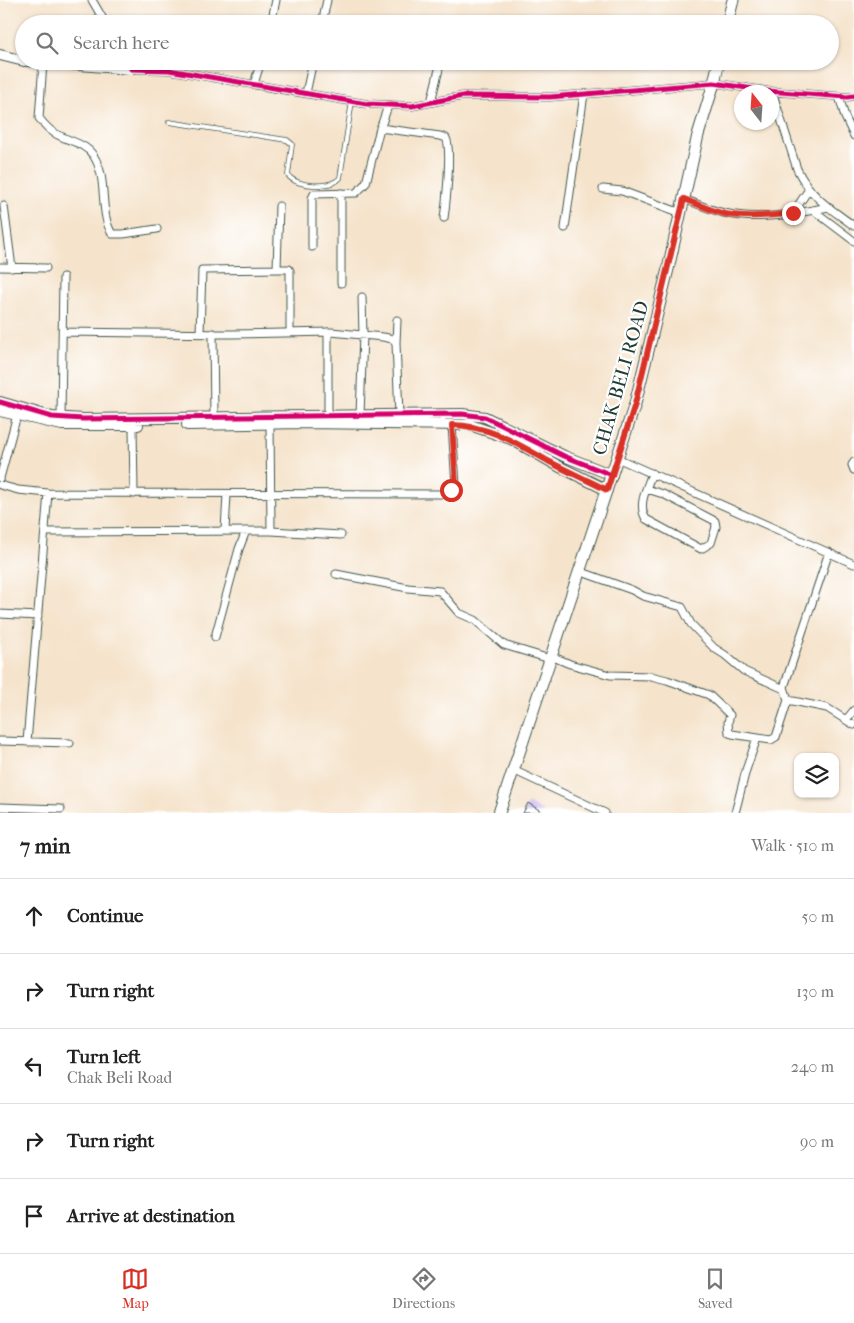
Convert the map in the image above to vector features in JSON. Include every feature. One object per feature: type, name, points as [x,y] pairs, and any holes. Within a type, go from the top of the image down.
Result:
[{"type":"main road","points":[[729,15],[733,0]]},
{"type":"main road","name":"CHAK BELI ROAD","points":[[499,813],[635,404],[698,135],[717,70]]},
{"type":"street","points":[[92,0],[101,15]]},
{"type":"street","points":[[273,15],[276,0]]},
{"type":"street","points":[[324,15],[327,0]]},
{"type":"street","points":[[0,55],[15,59]]},
{"type":"street","points":[[43,70],[39,118],[52,132],[81,144],[93,154],[99,166],[106,219],[112,234],[157,229]]},
{"type":"street","points":[[169,70],[388,106],[412,106],[463,96],[550,97],[714,83],[734,86]]},
{"type":"street","points":[[254,84],[258,70]]},
{"type":"street","points":[[306,93],[311,70]]},
{"type":"street","points":[[431,102],[439,70]]},
{"type":"street","points":[[779,92],[854,96]]},
{"type":"street","points":[[566,228],[584,94]]},
{"type":"street","points":[[839,96],[845,118],[854,136]]},
{"type":"street","points":[[312,247],[312,198],[314,194],[356,192],[366,183],[380,128],[388,106]]},
{"type":"street","points":[[779,114],[797,169],[809,189],[820,202],[851,223],[848,230],[841,232]]},
{"type":"street","points":[[380,128],[446,138],[449,145],[448,185],[444,218]]},
{"type":"street","points":[[603,189],[622,191],[681,213]]},
{"type":"street","points":[[793,213],[809,189]]},
{"type":"street","points":[[341,194],[341,283]]},
{"type":"street","points":[[684,199],[724,213],[752,216],[793,213],[828,207]]},
{"type":"street","points":[[4,206],[12,268]]},
{"type":"street","points":[[277,268],[279,206]]},
{"type":"street","points":[[813,210],[853,240]]},
{"type":"street","points":[[853,240],[851,235],[854,231]]},
{"type":"street","points":[[0,267],[46,268]]},
{"type":"street","points":[[200,333],[202,270],[277,268],[289,269],[290,271],[290,333]]},
{"type":"street","points":[[62,418],[64,277]]},
{"type":"street","points":[[360,415],[363,334],[362,297]]},
{"type":"street","points":[[396,320],[399,415]]},
{"type":"street","points":[[63,332],[213,334],[328,332],[383,337],[393,339],[396,343]]},
{"type":"street","points":[[328,332],[328,416]]},
{"type":"street","points":[[213,334],[214,417]]},
{"type":"street","points":[[0,402],[62,418],[153,419],[214,417],[270,424],[470,425],[511,439],[560,467],[607,490]]},
{"type":"street","points":[[0,410],[62,425],[133,426],[328,416],[462,414],[485,417],[564,456],[612,475]]},
{"type":"street","points":[[0,478],[17,415]]},
{"type":"street","points":[[270,424],[271,531]]},
{"type":"street","points":[[0,485],[18,490],[48,494],[442,494],[451,490],[456,485],[452,425]]},
{"type":"street","points":[[133,426],[134,494]]},
{"type":"street","points":[[617,458],[854,564]]},
{"type":"street","points":[[854,462],[852,466],[854,470]]},
{"type":"street","points":[[647,489],[663,494],[715,521],[716,527],[711,543],[701,548],[646,519],[642,512],[642,507],[647,489],[652,473]]},
{"type":"street","points":[[28,742],[48,494]]},
{"type":"street","points":[[225,531],[227,494]]},
{"type":"street","points":[[215,637],[239,549],[246,531]]},
{"type":"street","points":[[45,532],[271,531],[341,535]]},
{"type":"street","points":[[336,574],[408,588],[440,591],[459,613],[475,620],[504,645],[610,674],[652,676],[701,692],[708,695],[730,715],[728,722],[729,732],[771,740],[776,737],[788,700],[784,686],[829,552]]},
{"type":"street","points":[[579,572],[632,590],[643,596],[682,607],[691,624],[714,648],[744,671],[784,689]]},
{"type":"street","points":[[0,614],[38,616]]},
{"type":"street","points":[[788,700],[827,708],[854,725]]},
{"type":"street","points":[[846,720],[854,710]]},
{"type":"street","points":[[735,813],[746,770],[757,738]]},
{"type":"street","points":[[0,741],[70,742]]},
{"type":"street","points":[[513,770],[605,813]]},
{"type":"street","points":[[0,807],[16,810],[60,809]]},
{"type":"lane","points":[[169,122],[287,140],[292,144],[288,175],[290,179],[320,186],[336,182],[340,178],[352,101]]},
{"type":"building","points":[[528,803],[544,813],[523,813]]},
{"type":"cycle path","points":[[169,70],[367,104],[412,106],[463,96],[550,97],[714,83],[767,91],[854,96]]},
{"type":"cycle path","points":[[0,402],[52,417],[83,419],[462,414],[485,417],[564,456],[612,475]]},
{"type":"route","points":[[451,490],[456,485],[452,425],[470,425],[511,439],[528,450],[607,490],[635,404],[684,199],[735,215],[752,216],[793,213]]}]
